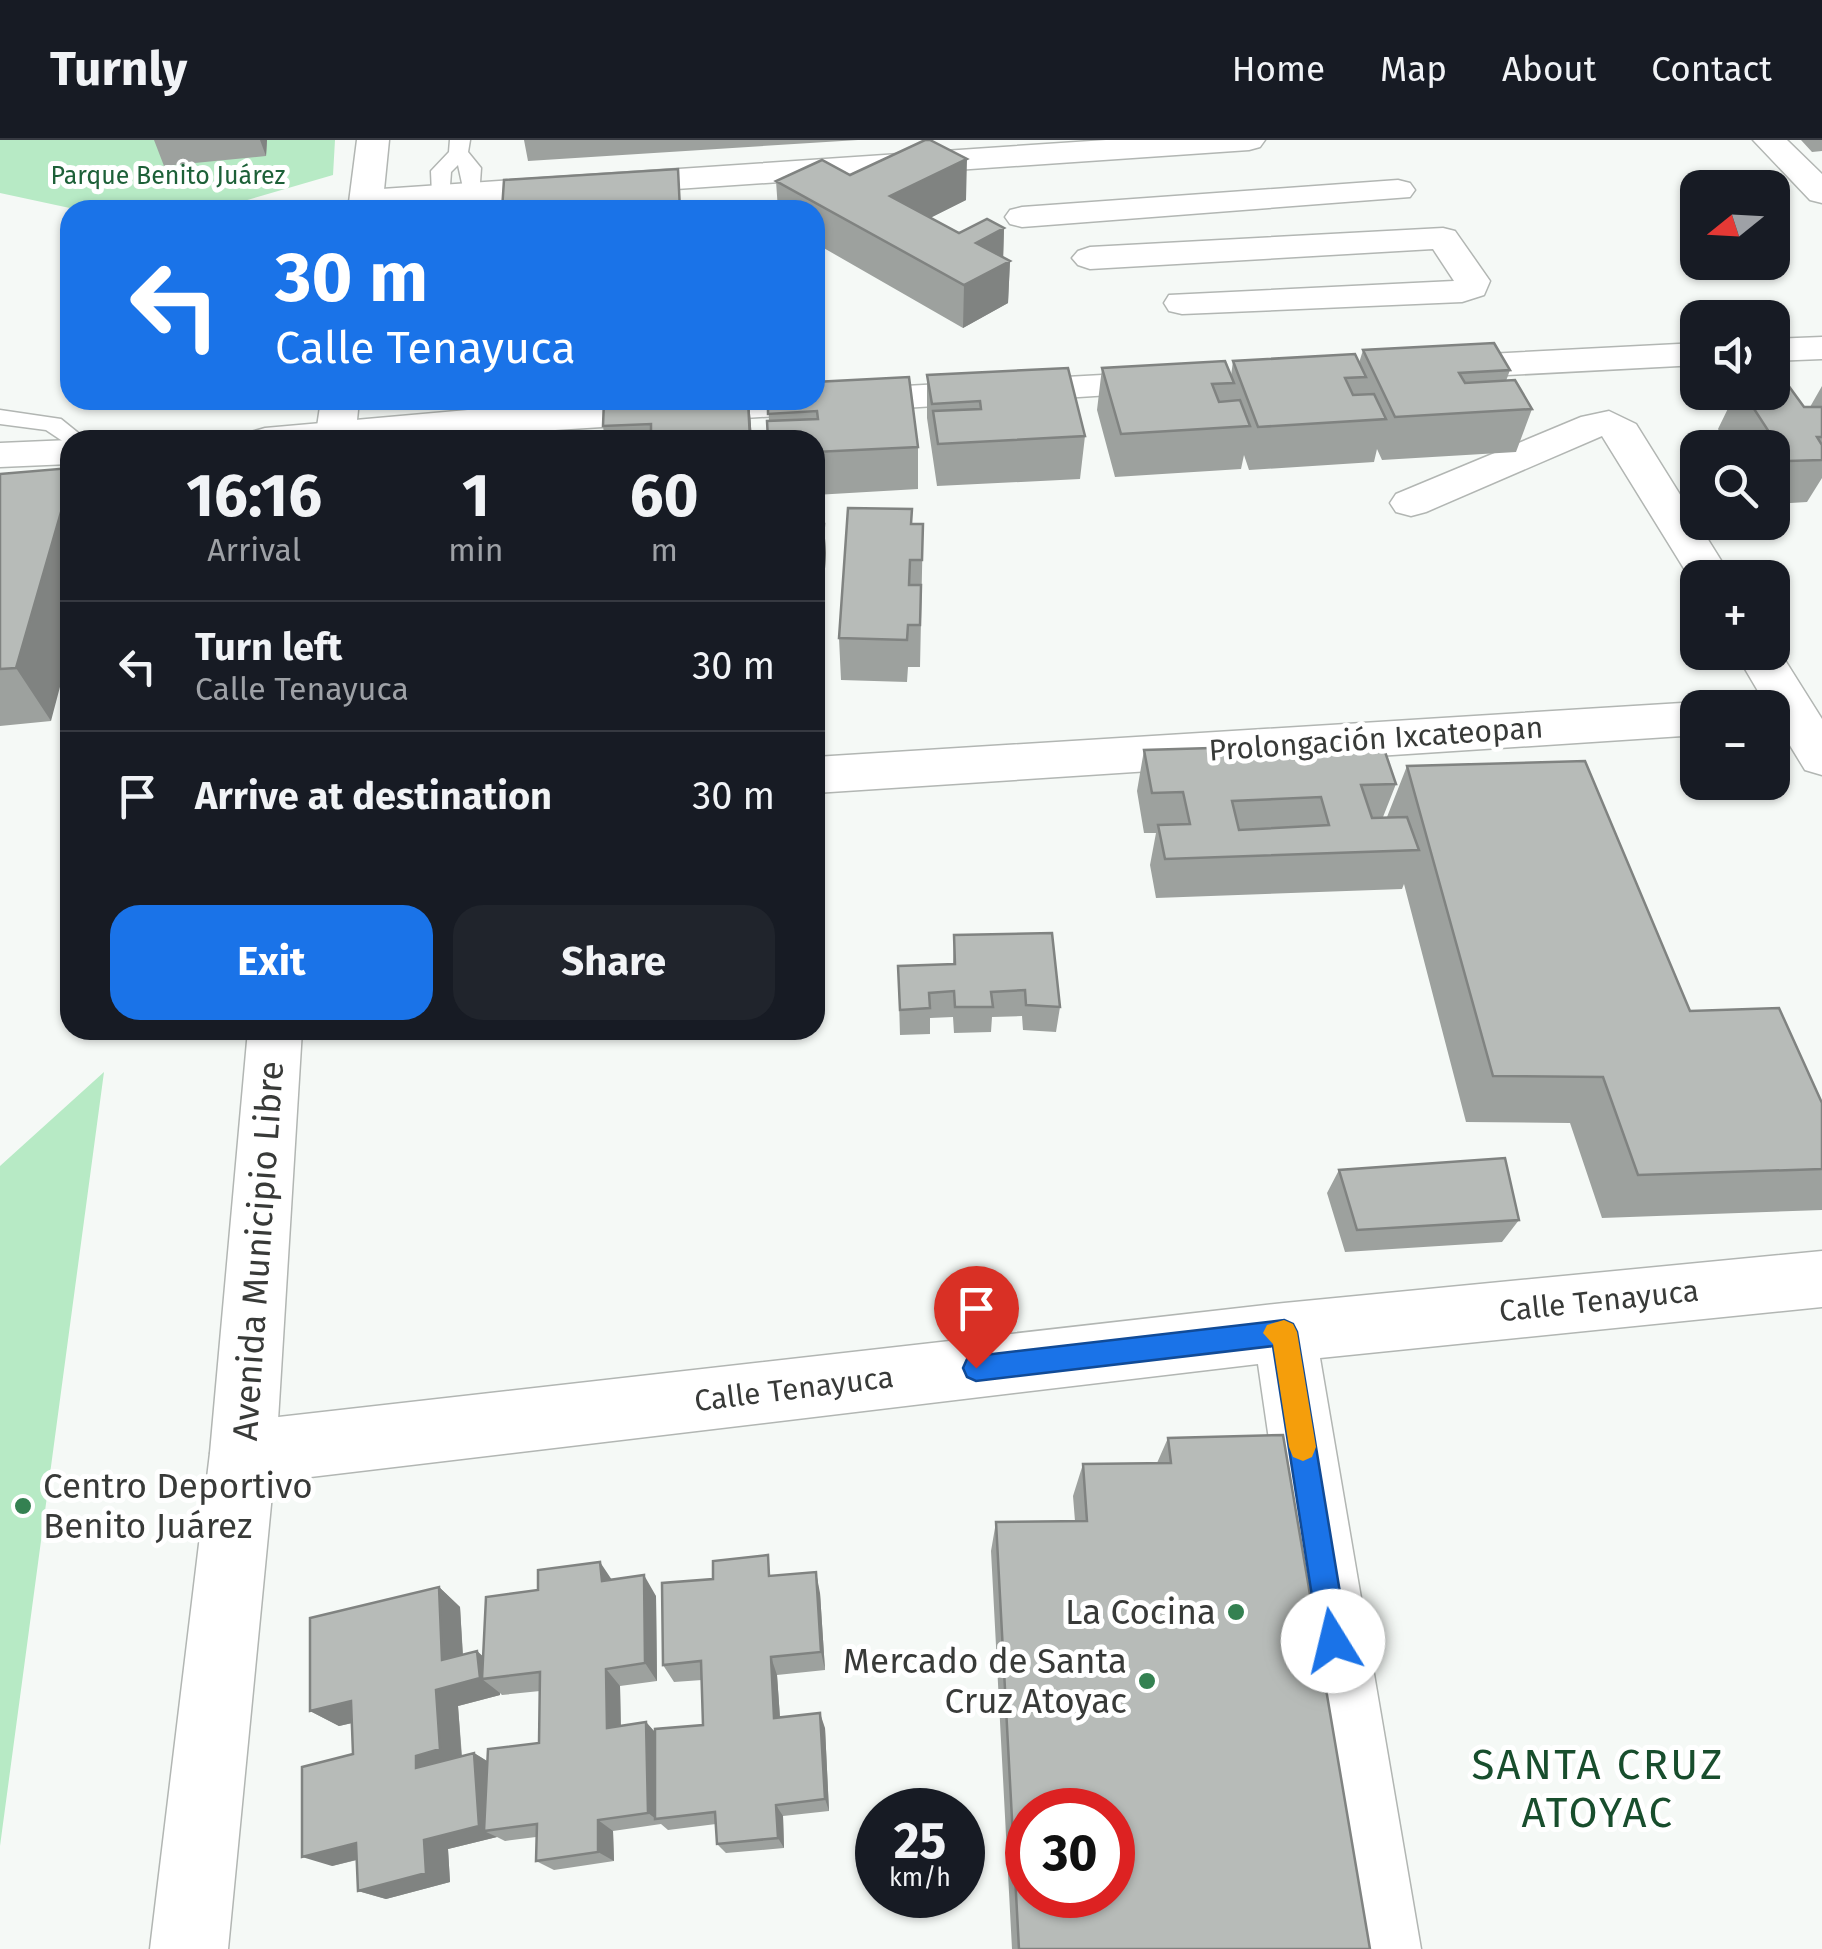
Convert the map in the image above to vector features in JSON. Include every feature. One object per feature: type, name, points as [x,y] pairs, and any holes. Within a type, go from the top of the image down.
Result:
[{"type":"street","points":[[367,200],[373,140]]},
{"type":"street","points":[[407,200],[1249,140]]},
{"type":"street","points":[[1769,140],[1822,193]]},
{"type":"street","points":[[950,160],[1022,217],[1099,264],[1443,238]]},
{"type":"street","points":[[1182,303],[1471,288],[1472,281],[1443,238],[1368,160]]},
{"type":"street","points":[[1022,217],[1398,190]]},
{"type":"street","points":[[1790,349],[1822,348]]},
{"type":"street","points":[[1402,370],[1680,355]]},
{"type":"street","points":[[825,398],[1204,380]]},
{"type":"street","points":[[337,425],[488,410]]},
{"type":"street","points":[[1411,503],[1609,422],[1622,432],[1701,560]]},
{"type":"street","points":[[0,456],[60,453]]},
{"type":"street","points":[[1769,670],[1822,758]]},
{"type":"street","name":"Prolongación Ixcateopan","points":[[825,774],[1680,719]]},
{"type":"street","name":"Avenida Municipio Libre","points":[[189,1949],[243,1453],[274,1040]]},
{"type":"street","name":"Calle Tenayuca","points":[[243,1453],[1284,1332],[1822,1279]]},
{"type":"street","points":[[1284,1332],[1382,1949]]},
{"type":"lane","points":[[460,147],[471,168],[457,194],[441,171],[460,147]]},
{"type":"lane","points":[[0,417],[53,424],[61,430]]},
{"type":"green space","name":"Parque Benito Juárez","points":[[0,140],[335,140],[333,175],[247,200],[60,200],[60,206],[0,193]]},
{"type":"green space","name":"Centro Deportivo Benito Juárez","points":[[104,1072],[0,1846],[0,1166]]},
{"type":"building","points":[[925,140],[967,159],[890,196],[959,233],[987,219],[1004,228],[976,243],[1010,261],[964,285],[825,208],[825,200],[810,200],[776,181],[822,160],[850,175]]},
{"type":"building","points":[[678,169],[680,200],[503,200],[504,180]]},
{"type":"building","points":[[1494,343],[1510,370],[1459,373],[1465,383],[1515,380],[1532,409],[1395,417],[1363,350]]},
{"type":"building","points":[[1355,354],[1366,377],[1345,378],[1353,395],[1374,394],[1386,419],[1258,427],[1233,361]]},
{"type":"building","points":[[1225,361],[1234,383],[1212,384],[1219,402],[1240,400],[1250,426],[1121,434],[1102,368]]},
{"type":"building","points":[[1068,368],[1085,436],[938,444],[933,411],[981,409],[980,401],[932,404],[927,375]]},
{"type":"building","points":[[909,377],[918,447],[825,452],[825,430],[767,430],[767,421],[818,419],[817,411],[768,414],[768,410],[825,410],[825,381]]},
{"type":"building","points":[[1790,388],[1804,407],[1822,407],[1822,437],[1817,437],[1822,445],[1822,460],[1790,461],[1790,430],[1768,430],[1755,410],[1790,410]]},
{"type":"building","points":[[604,410],[748,410],[750,430],[651,430],[651,424],[603,426]]},
{"type":"building","points":[[60,469],[60,516],[16,668],[0,669],[0,474]]},
{"type":"building","points":[[848,508],[912,509],[911,524],[923,524],[922,560],[910,560],[909,585],[921,585],[920,625],[908,625],[907,640],[839,638]]},
{"type":"building","points":[[1382,743],[1396,784],[1361,785],[1372,818],[1407,817],[1419,850],[1165,859],[1158,825],[1190,824],[1183,792],[1152,793],[1144,750]],"holes":[[[1321,797],[1329,825],[1239,830],[1232,801]]]},
{"type":"building","points":[[1585,761],[1690,1011],[1779,1008],[1822,1103],[1822,1169],[1638,1175],[1603,1077],[1493,1076],[1407,766]]},
{"type":"building","points":[[1052,933],[1060,1007],[1026,1005],[1025,990],[991,992],[993,1007],[955,1007],[954,991],[929,993],[930,1008],[900,1010],[898,966],[955,964],[954,935]]},
{"type":"building","points":[[1505,1158],[1519,1220],[1357,1230],[1339,1170]]},
{"type":"building","name":"Mercado de Santa Cruz Atoyac","points":[[1283,1435],[1370,1949],[1019,1949],[1017,1918],[1135,1918],[1135,1788],[1010,1788],[996,1522],[1087,1521],[1083,1464],[1171,1463],[1168,1438]]},
{"type":"building","points":[[768,1555],[769,1576],[816,1572],[821,1652],[771,1657],[774,1718],[820,1713],[825,1799],[776,1805],[778,1838],[717,1844],[715,1812],[655,1819],[655,1729],[703,1725],[701,1661],[663,1665],[662,1583],[713,1579],[713,1561]]},
{"type":"building","points":[[600,1562],[602,1581],[644,1575],[645,1663],[606,1669],[607,1728],[646,1722],[648,1813],[598,1820],[598,1852],[536,1861],[537,1824],[484,1831],[488,1749],[539,1743],[540,1672],[482,1679],[486,1597],[538,1590],[538,1570]]},
{"type":"building","points":[[439,1587],[442,1660],[477,1651],[480,1678],[436,1690],[440,1749],[416,1756],[416,1768],[474,1753],[479,1826],[424,1840],[426,1873],[358,1891],[356,1843],[302,1857],[302,1767],[353,1754],[351,1701],[310,1711],[310,1618]]},
{"type":"slow traffic","points":[[1276,1333],[1284,1332],[1303,1447]]},
{"type":"place","name":"Centro Deportivo Benito Juárez","points":[[23,1506]]},
{"type":"place","name":"La Cocina","points":[[1236,1612]]},
{"type":"place","name":"Mercado de Santa Cruz Atoyac","points":[[1147,1681]]},
{"type":"district","name":"SANTA CRUZ ATOYAC","points":[[1598,1788]]},
{"type":"route","points":[[976,1368],[1284,1332],[1333,1641]]}]
